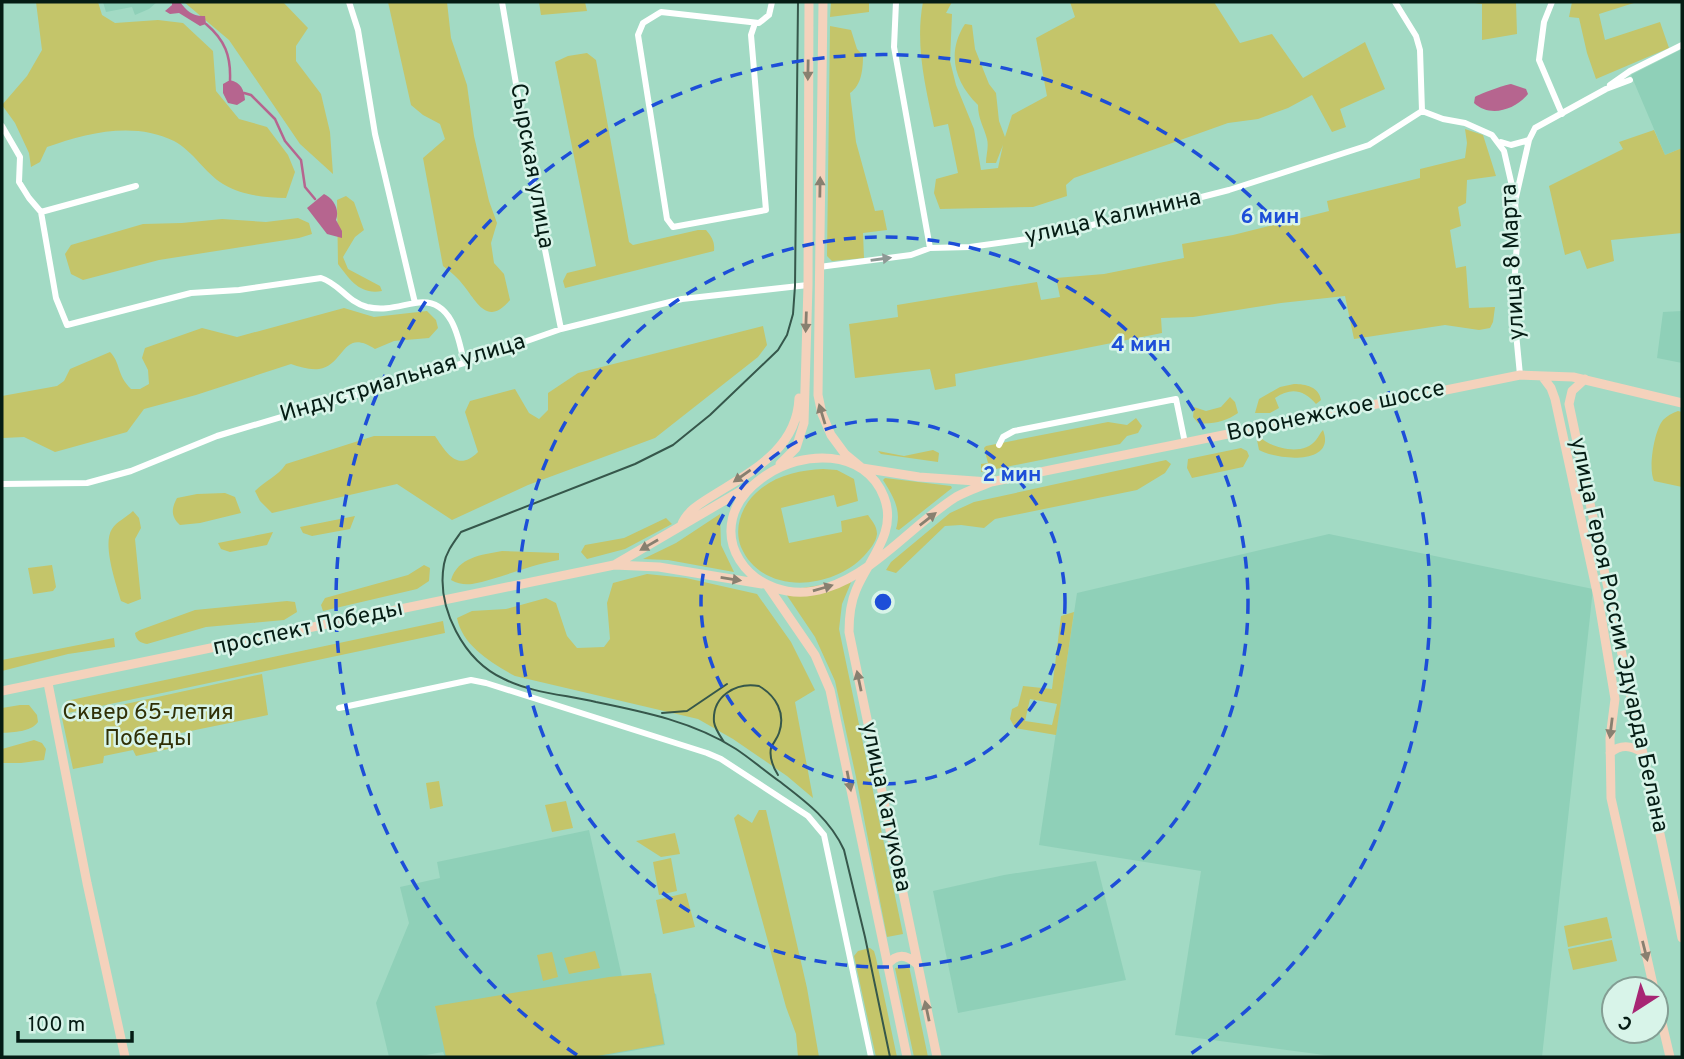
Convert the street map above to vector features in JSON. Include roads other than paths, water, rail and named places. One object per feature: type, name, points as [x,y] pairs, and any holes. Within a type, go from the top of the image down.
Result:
[{"type":"main road","points":[[614,565],[770,472],[791,455],[802,432],[808,285],[809,2]]},
{"type":"main road","points":[[823,2],[819,405],[831,435],[845,454],[879,487],[887,509],[885,533],[873,561]]},
{"type":"main road","points":[[681,526],[690,512],[775,453],[789,436],[798,409],[800,367],[805,360]]},
{"type":"main road","name":"Воронежское шоссе","points":[[990,482],[1520,375],[1585,379],[1682,403]]},
{"type":"main road","name":"улица Героя России Эдуарда Белана","points":[[1542,376],[1555,399],[1598,597],[1615,699],[1610,753],[1611,798],[1651,975]]},
{"type":"main road","name":"улица Героя России Эдуарда Белана","points":[[1585,379],[1572,391],[1569,404],[1682,938]]},
{"type":"main road","points":[[770,472],[800,460],[816,457],[919,477],[990,482]]},
{"type":"main road","points":[[614,565],[659,567],[809,592],[825,589],[853,576],[957,496],[990,482]]},
{"type":"main road","points":[[751,485],[733,512],[731,540],[735,552],[751,573],[767,585]]},
{"type":"main road","name":"улица Катукова","points":[[873,561],[856,589],[849,618],[849,632],[937,1057]]},
{"type":"main road","name":"проспект Победы","points":[[2,691],[614,565]]},
{"type":"main road","name":"улица Катукова","points":[[767,585],[815,655],[830,690],[907,1057]]},
{"type":"main road","points":[[48,683],[87,883],[125,1057]]},
{"type":"main road","points":[[1610,753],[1624,746],[1643,753]]},
{"type":"main road","points":[[887,965],[893,957],[901,955],[917,964]]},
{"type":"street","points":[[349,2],[358,30],[375,134],[415,303]]},
{"type":"street","name":"Сырская улица","points":[[502,2],[541,230],[561,329]]},
{"type":"street","points":[[755,23],[751,35],[766,210],[674,227],[668,224],[667,219],[638,35],[643,23],[661,12],[759,23],[769,15],[772,2]]},
{"type":"street","points":[[896,2],[894,47],[930,247]]},
{"type":"street","points":[[1395,2],[1416,36],[1420,50],[1422,111],[1465,123],[1511,145],[1529,140]]},
{"type":"street","points":[[1552,2],[1544,22],[1539,60],[1562,114]]},
{"type":"street","points":[[1606,89],[1617,78],[1682,45]]},
{"type":"street","points":[[1515,199],[1529,140],[1535,128],[1606,89],[1630,80]]},
{"type":"street","name":"улица Калинина","points":[[819,267],[911,255],[930,247],[970,247],[1049,236],[1229,191],[1369,145],[1422,111]]},
{"type":"street","points":[[2,126],[20,157],[19,182],[41,212],[56,298],[67,325],[191,293],[239,290],[321,278],[329,281],[350,301],[368,307],[389,309],[427,301],[434,304],[447,314],[458,331],[464,362]]},
{"type":"street","name":"улица 8 Марта","points":[[1500,142],[1515,199],[1517,243],[1513,302],[1520,375]]},
{"type":"street","points":[[41,212],[136,186]]},
{"type":"street","name":"Индустриальная улица","points":[[2,484],[98,480],[172,456],[217,436],[464,362],[561,329],[682,299],[808,285]]},
{"type":"street","points":[[999,445],[1003,437],[1014,431],[1176,399],[1185,443]]},
{"type":"street","points":[[339,708],[471,680],[486,683],[714,756],[808,816],[824,835],[871,1057]]},
{"type":"waterway","points":[[206,24],[226,49],[230,80]]},
{"type":"waterway","points":[[244,93],[251,95],[275,119],[285,141],[301,160],[305,187],[315,199]]},
{"type":"tram line","points":[[798,2],[795,286],[793,314],[787,335],[778,350],[710,415],[673,445],[635,464],[461,532],[444,564],[444,598],[449,615],[465,646],[490,671],[526,688],[651,714],[703,732],[736,749],[816,811],[832,829],[844,850],[890,1057]]},
{"type":"tram line","points":[[662,713],[687,711],[727,684]]},
{"type":"tram line","points":[[724,742],[714,722],[714,713],[721,698],[742,686],[759,686],[775,700],[780,712],[781,726],[771,752],[778,775]]},
{"type":"park label","name":"Сквер 65-летия Победы","points":[[148,726]]}]
